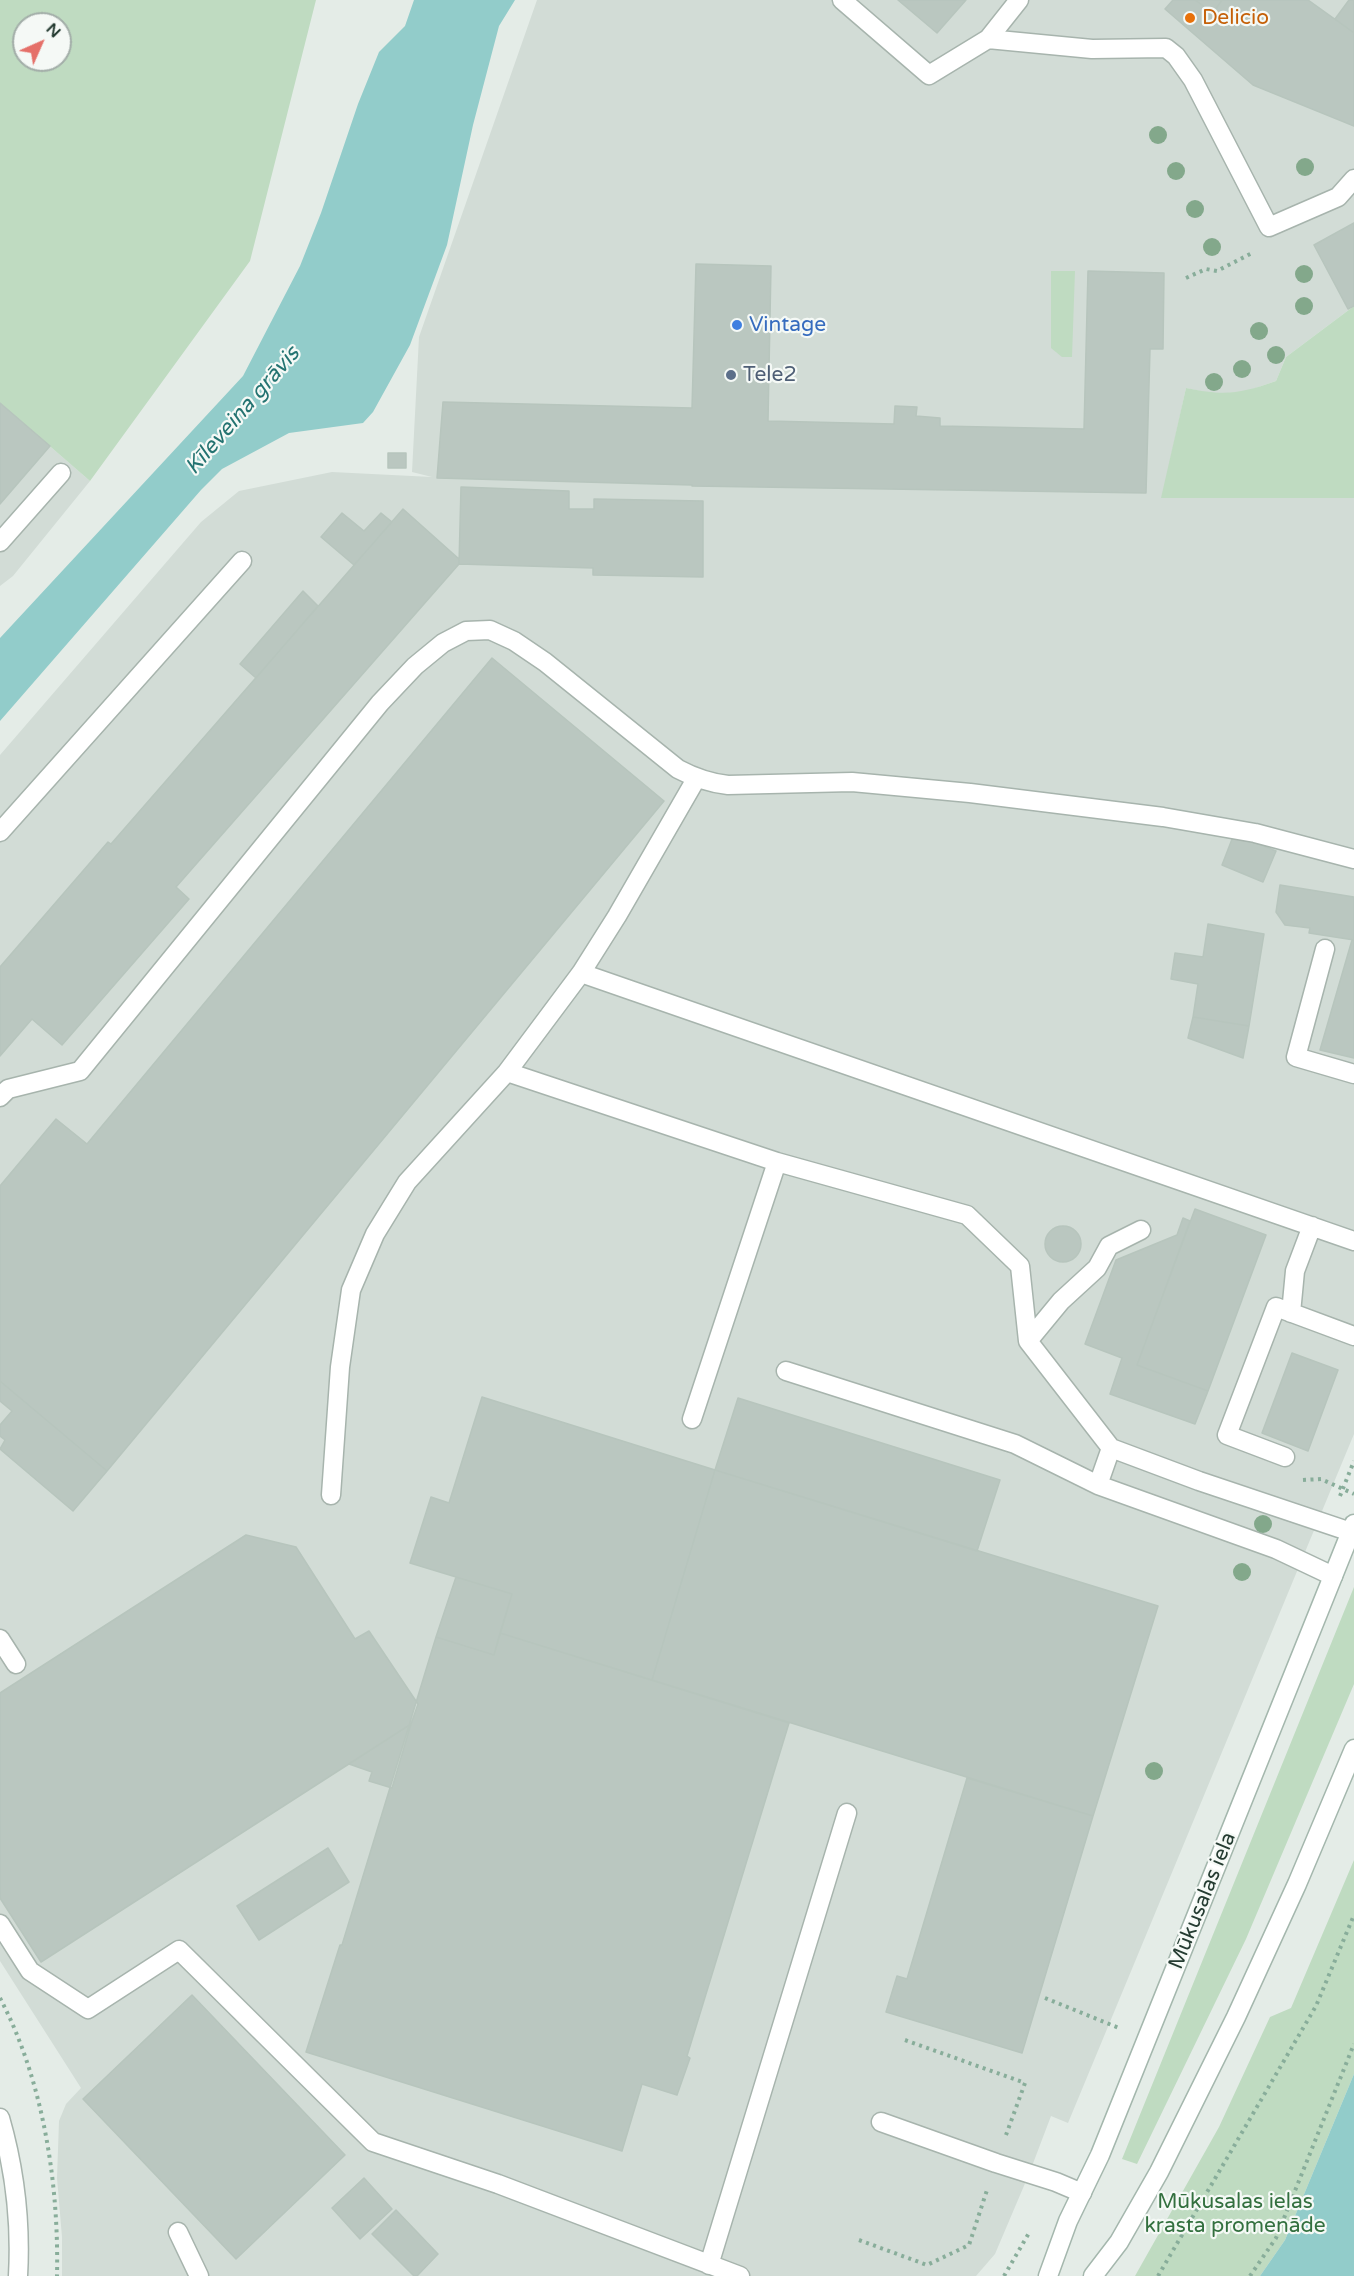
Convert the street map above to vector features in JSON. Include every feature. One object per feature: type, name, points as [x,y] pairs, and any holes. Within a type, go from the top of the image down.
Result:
[{"type":"main road","points":[[842,0],[929,75],[988,39],[1019,0]]},
{"type":"main road","points":[[988,39],[1092,49],[1166,48],[1176,56],[1193,80],[1269,227],[1338,197],[1354,179]]},
{"type":"main road","points":[[0,542],[61,473]]},
{"type":"main road","points":[[0,832],[242,561]]},
{"type":"main road","points":[[0,1097],[9,1089],[80,1071],[380,703],[422,660],[443,643],[466,631],[490,630],[514,641],[545,662],[660,756],[696,779],[728,785],[852,782],[982,794],[1174,819],[1255,833],[1354,859]]},
{"type":"main road","points":[[331,1495],[340,1367],[351,1290],[375,1234],[407,1182],[507,1072],[581,973],[696,779]]},
{"type":"main road","points":[[1325,949],[1296,1057],[1354,1074]]},
{"type":"main road","points":[[581,973],[1354,1241]]},
{"type":"main road","points":[[507,1072],[777,1162],[967,1215],[1020,1266],[1028,1341],[1112,1448],[1199,1481],[1352,1528]]},
{"type":"main road","points":[[692,1419],[777,1162]]},
{"type":"main road","points":[[1291,1313],[1295,1270],[1312,1226]]},
{"type":"main road","points":[[1028,1341],[1061,1301],[1097,1268],[1109,1246],[1141,1230]]},
{"type":"main road","points":[[1285,1457],[1227,1435],[1276,1307],[1354,1336]]},
{"type":"main road","points":[[786,1371],[1015,1444],[1098,1485],[1276,1550],[1333,1576]]},
{"type":"main road","points":[[1098,1485],[1112,1448]]},
{"type":"main road","name":"Mūkusalas iela","points":[[1048,2276],[1068,2221],[1100,2155],[1352,1528]]},
{"type":"main road","points":[[0,1639],[16,1664]]},
{"type":"main road","points":[[1093,2276],[1119,2242],[1159,2172],[1236,2017],[1297,1884],[1354,1749]]},
{"type":"main road","points":[[709,2265],[847,1813]]},
{"type":"main road","points":[[0,1924],[30,1971],[88,2009],[179,1950],[373,2142],[498,2184],[740,2276]]},
{"type":"main road","points":[[0,2118],[16,2191],[20,2239],[18,2276]]},
{"type":"main road","points":[[881,2122],[996,2163],[1056,2181],[1082,2193]]},
{"type":"main road","points":[[178,2232],[199,2276]]},
{"type":"path","points":[[1186,278],[1206,269],[1217,271],[1252,255],[1269,227]]},
{"type":"path","points":[[1158,2276],[1316,2006],[1354,1915]]},
{"type":"path","points":[[0,1998],[24,2050],[37,2094],[54,2188],[58,2241],[57,2276]]},
{"type":"path","points":[[1045,1998],[1122,2030]]},
{"type":"path","points":[[859,2240],[927,2265],[969,2245],[1025,2083],[905,2040]]},
{"type":"path","points":[[1250,2276],[1276,2238],[1354,2044]]},
{"type":"shaded area","points":[[537,0],[1354,0],[1354,306],[1286,357],[1276,381],[1244,392],[1214,394],[1186,388],[1162,498],[1354,498],[1354,1434],[1068,2123],[1051,2116],[995,2254],[976,2276],[62,2276],[62,2237],[57,2178],[59,2121],[66,2104],[81,2088],[0,1961],[0,755],[201,522],[239,491],[332,472],[432,477],[412,472],[419,337]]},
{"type":"shaded area","points":[[0,403],[90,481],[13,576],[0,586]]},
{"type":"green space","points":[[0,0],[316,0],[250,261],[90,481],[0,403]]},
{"type":"green space","points":[[1051,271],[1075,271],[1072,357],[1062,357],[1051,348]]},
{"type":"green space","points":[[1354,306],[1354,498],[1161,498],[1186,388],[1222,393],[1252,389],[1276,381],[1286,357]]},
{"type":"green space","points":[[1354,1587],[1354,1684],[1246,1939],[1137,2164],[1122,2159]]},
{"type":"green space","name":"Mūkusalas ielas krasta promenāde","points":[[1354,1860],[1354,2074],[1285,2240],[1260,2276],[1135,2276],[1219,2127],[1270,2017],[1291,2008]]},
{"type":"water","name":"Kīleveina grāvis","points":[[414,0],[515,0],[499,26],[473,125],[447,245],[410,345],[373,412],[363,423],[289,433],[222,469],[201,490],[0,721],[0,638],[243,376],[300,266],[379,52],[405,26]]},
{"type":"water","points":[[1354,2074],[1354,2276],[1260,2276],[1285,2240]]},
{"type":"building","points":[[898,0],[966,0],[937,33]]},
{"type":"building","points":[[1173,0],[1195,0],[1213,13],[1222,0],[1308,0],[1354,33],[1354,126],[1253,85],[1165,9]]},
{"type":"building","points":[[1195,0],[1222,0],[1213,13]]},
{"type":"building","points":[[1349,0],[1354,0],[1354,33],[1335,19]]},
{"type":"building","points":[[1354,223],[1354,306],[1348,309],[1314,245]]},
{"type":"building","name":"Tele2","points":[[696,264],[771,266],[768,421],[894,424],[895,406],[917,407],[916,416],[940,418],[940,426],[1084,429],[1088,271],[1164,273],[1163,349],[1150,349],[1146,493],[692,486],[437,478],[443,402],[692,408]]},
{"type":"building","points":[[0,403],[50,446],[0,504]]},
{"type":"building","points":[[388,453],[406,453],[406,468],[388,468]]},
{"type":"building","points":[[461,487],[569,491],[569,509],[594,509],[594,499],[703,501],[703,577],[593,575],[593,568],[459,564]]},
{"type":"building","points":[[403,509],[459,559],[459,564],[176,887],[189,899],[62,1045],[32,1019],[0,1056],[0,967],[108,842],[111,844]]},
{"type":"building","points":[[342,513],[364,531],[381,513],[392,522],[354,565],[321,537]]},
{"type":"building","points":[[303,591],[318,606],[256,678],[240,664]]},
{"type":"building","points":[[492,658],[664,801],[107,1471],[0,1381],[0,1186],[56,1119],[87,1144]]},
{"type":"building","points":[[1234,834],[1276,851],[1263,882],[1222,865]]},
{"type":"building","points":[[1280,885],[1354,897],[1354,940],[1309,933],[1310,928],[1285,925],[1276,912]]},
{"type":"building","points":[[1208,924],[1264,934],[1249,1026],[1193,1017],[1198,984],[1171,979],[1175,953],[1203,957]]},
{"type":"building","points":[[1352,940],[1354,940],[1354,1058],[1320,1050]]},
{"type":"building","points":[[1193,1017],[1249,1026],[1243,1058],[1188,1038]]},
{"type":"building","points":[[1195,1209],[1266,1235],[1208,1391],[1137,1365]]},
{"type":"building","points":[[1183,1218],[1190,1221],[1137,1365],[1208,1391],[1195,1424],[1110,1394],[1122,1358],[1085,1344],[1116,1260],[1177,1235]]},
{"type":"building","points":[[1063,1226],[1075,1232],[1081,1244],[1075,1256],[1063,1262],[1051,1256],[1045,1244],[1051,1232]]},
{"type":"building","points":[[1292,1353],[1338,1370],[1308,1451],[1262,1433]]},
{"type":"building","points":[[0,1381],[107,1471],[73,1511],[0,1449],[5,1440],[0,1436],[0,1425],[12,1411],[0,1401]]},
{"type":"building","points":[[482,1397],[715,1470],[652,1680],[500,1633],[512,1594],[410,1563],[431,1497],[449,1503]]},
{"type":"building","points":[[738,1398],[1000,1480],[977,1551],[715,1470]]},
{"type":"building","points":[[715,1470],[1158,1606],[1093,1816],[652,1680]]},
{"type":"building","points":[[246,1535],[296,1547],[355,1639],[369,1631],[418,1704],[411,1724],[41,1962],[0,1898],[0,1693]]},
{"type":"building","points":[[456,1577],[512,1594],[494,1655],[436,1637]]},
{"type":"building","points":[[500,1633],[789,1723],[677,2095],[642,2084],[622,2151],[306,2052],[340,1945],[342,1945],[436,1637],[494,1655]]},
{"type":"building","points":[[411,1724],[392,1788],[369,1781],[372,1772],[349,1764]]},
{"type":"building","points":[[967,1778],[1093,1816],[1022,2053],[886,2012],[897,1976],[907,1979]]},
{"type":"building","points":[[328,1848],[349,1882],[259,1940],[237,1906]]},
{"type":"building","points":[[192,1995],[345,2155],[236,2259],[83,2099]]},
{"type":"building","points":[[364,2178],[392,2209],[360,2239],[332,2208]]},
{"type":"building","points":[[396,2210],[438,2254],[417,2276],[414,2276],[372,2234]]},
{"type":"place","name":"Delicio","points":[[1190,18]]},
{"type":"place","name":"Vintage","points":[[737,325]]},
{"type":"place","name":"Tele2","points":[[731,375]]}]
